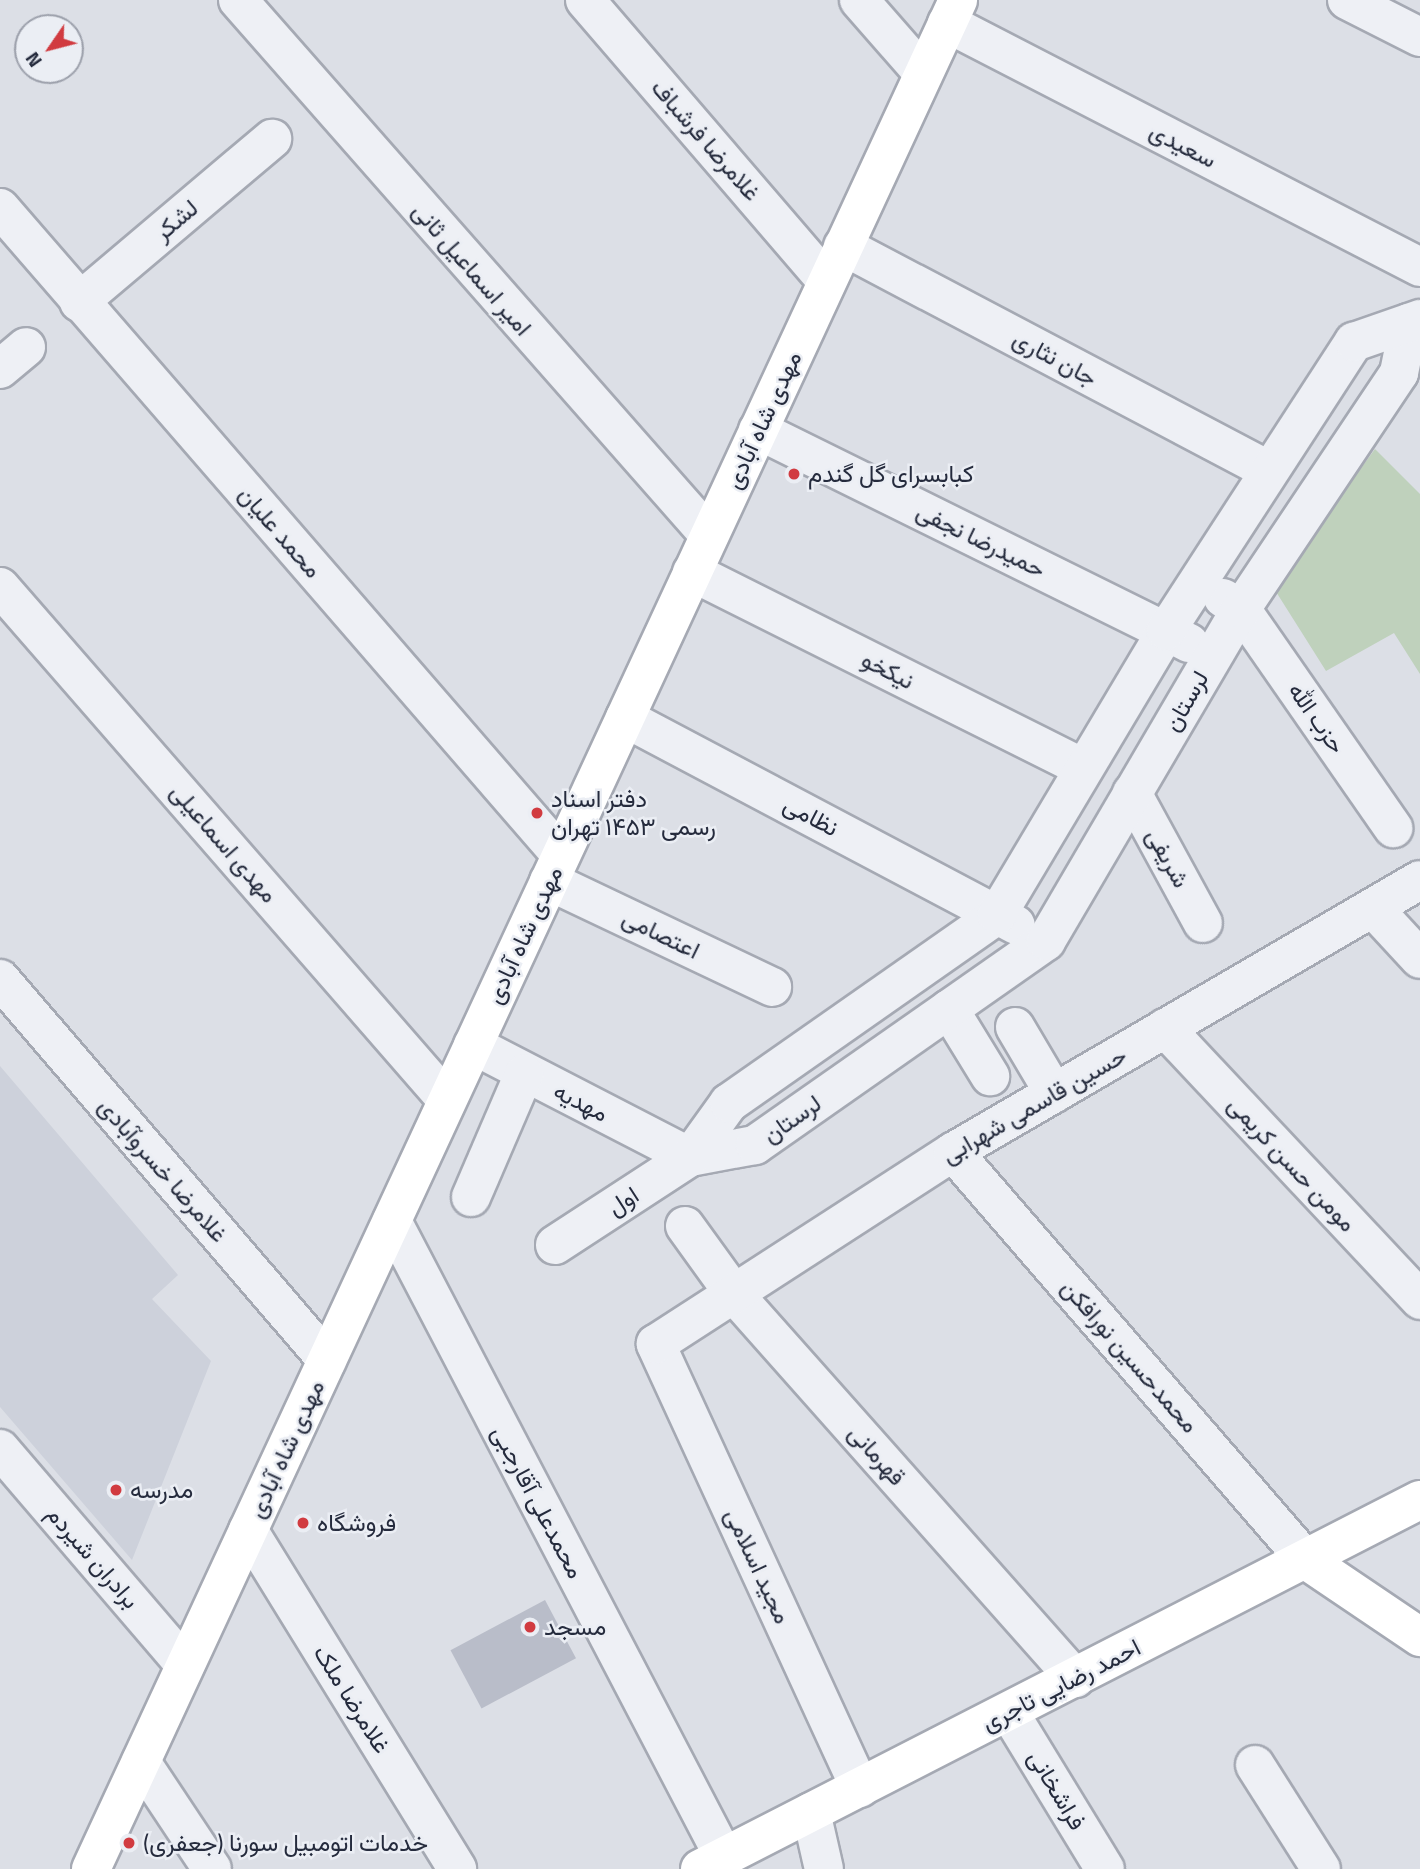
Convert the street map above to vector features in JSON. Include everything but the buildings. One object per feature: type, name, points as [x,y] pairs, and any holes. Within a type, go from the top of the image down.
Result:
[{"type":"main road","name":"مهدی شاه آبادی","points":[[91,1869],[952,12]]},
{"type":"main road","name":"احمد رضایی تاجری","points":[[712,1863],[1420,1500]]},
{"type":"main road","points":[[1306,1560],[1420,1637]]},
{"type":"street","name":"امیر اسماعیل ثانی","points":[[238,0],[709,535]]},
{"type":"street","name":"غلامرضا فرشباف","points":[[586,0],[827,281]]},
{"type":"street","points":[[859,0],[923,74]]},
{"type":"street","points":[[1348,0],[1420,37]]},
{"type":"street","name":"سعیدی","points":[[952,12],[1420,267]]},
{"type":"street","name":"لشكر","points":[[79,302],[272,139]]},
{"type":"street","name":"محمد علیان","points":[[0,208],[555,868]]},
{"type":"street","name":"جان نثاری","points":[[843,246],[1266,470]]},
{"type":"street","name":"لرستان","points":[[690,1157],[729,1103],[997,915],[1166,631],[1266,470],[1354,342],[1416,325]]},
{"type":"street","name":"لرستان","points":[[690,1157],[755,1145],[1046,941],[1213,654],[1399,373],[1416,325]]},
{"type":"street","name":"حمیدرضا نجفی","points":[[758,430],[1213,654]]},
{"type":"street","name":"نیکخو","points":[[692,572],[1084,768]]},
{"type":"street","points":[[1197,582],[1241,609]]},
{"type":"street","name":"مهدی اسماعیلی","points":[[0,587],[447,1100]]},
{"type":"street","name":"حزب الله","points":[[1241,609],[1393,828]]},
{"type":"street","name":"نظامی","points":[[625,718],[1046,941]]},
{"type":"street","name":"شریفی","points":[[1132,793],[1203,923]]},
{"type":"street","name":"اعتصامی","points":[[555,868],[772,987]]},
{"type":"street","name":"حسین قاسمی شهرابی","points":[[656,1344],[953,1152],[1420,880]]},
{"type":"street","points":[[1373,908],[1420,959]]},
{"type":"street","name":"غلامرضا خسروآبادی","points":[[0,979],[327,1360]]},
{"type":"street","points":[[949,1009],[990,1076]]},
{"type":"street","points":[[1015,1027],[1054,1093]]},
{"type":"street","name":"مومن حسن کریمی","points":[[1165,1028],[1420,1300]]},
{"type":"street","name":"مهدیه","points":[[473,1045],[524,1074],[690,1157]]},
{"type":"street","points":[[471,1198],[524,1074]]},
{"type":"street","name":"محمدحسین نورافکن","points":[[953,1152],[1306,1560]]},
{"type":"street","name":"اول","points":[[555,1245],[690,1157]]},
{"type":"street","name":"محمدعلی آقارجبی","points":[[391,1221],[712,1863]]},
{"type":"street","name":"قهرمانی","points":[[685,1226],[734,1294],[1075,1678]]},
{"type":"street","name":"مجید اسلامی","points":[[656,1344],[859,1788]]},
{"type":"street","name":"برادران شیردم","points":[[0,1449],[186,1665]]},
{"type":"street","name":"غلامرضا ملک","points":[[248,1530],[457,1869]]},
{"type":"street","name":"فراشخانی","points":[[1009,1712],[1105,1869]]},
{"type":"street","points":[[141,1762],[212,1869]]},
{"type":"street","points":[[1255,1765],[1321,1869]]},
{"type":"street","points":[[811,1812],[824,1869]]},
{"type":"shaded area","points":[[0,1066],[178,1275],[152,1299],[211,1361],[132,1560],[0,1407]]},
{"type":"green space","points":[[1375,449],[1420,494],[1420,674],[1394,633],[1326,671],[1273,587]]},
{"type":"place","name":"کبابسرای گل گندم","points":[[794,474]]},
{"type":"place","name":"دفتر اسناد رسمی ۱۴۵۳ تهران","points":[[537,813]]},
{"type":"place","name":"مدرسه","points":[[116,1490]]},
{"type":"place","name":"فروشگاه","points":[[303,1523]]},
{"type":"place","name":"مسجد","points":[[530,1627]]},
{"type":"place","name":"خدمات اتومبیل سورنا (جعفری)","points":[[129,1843]]}]
